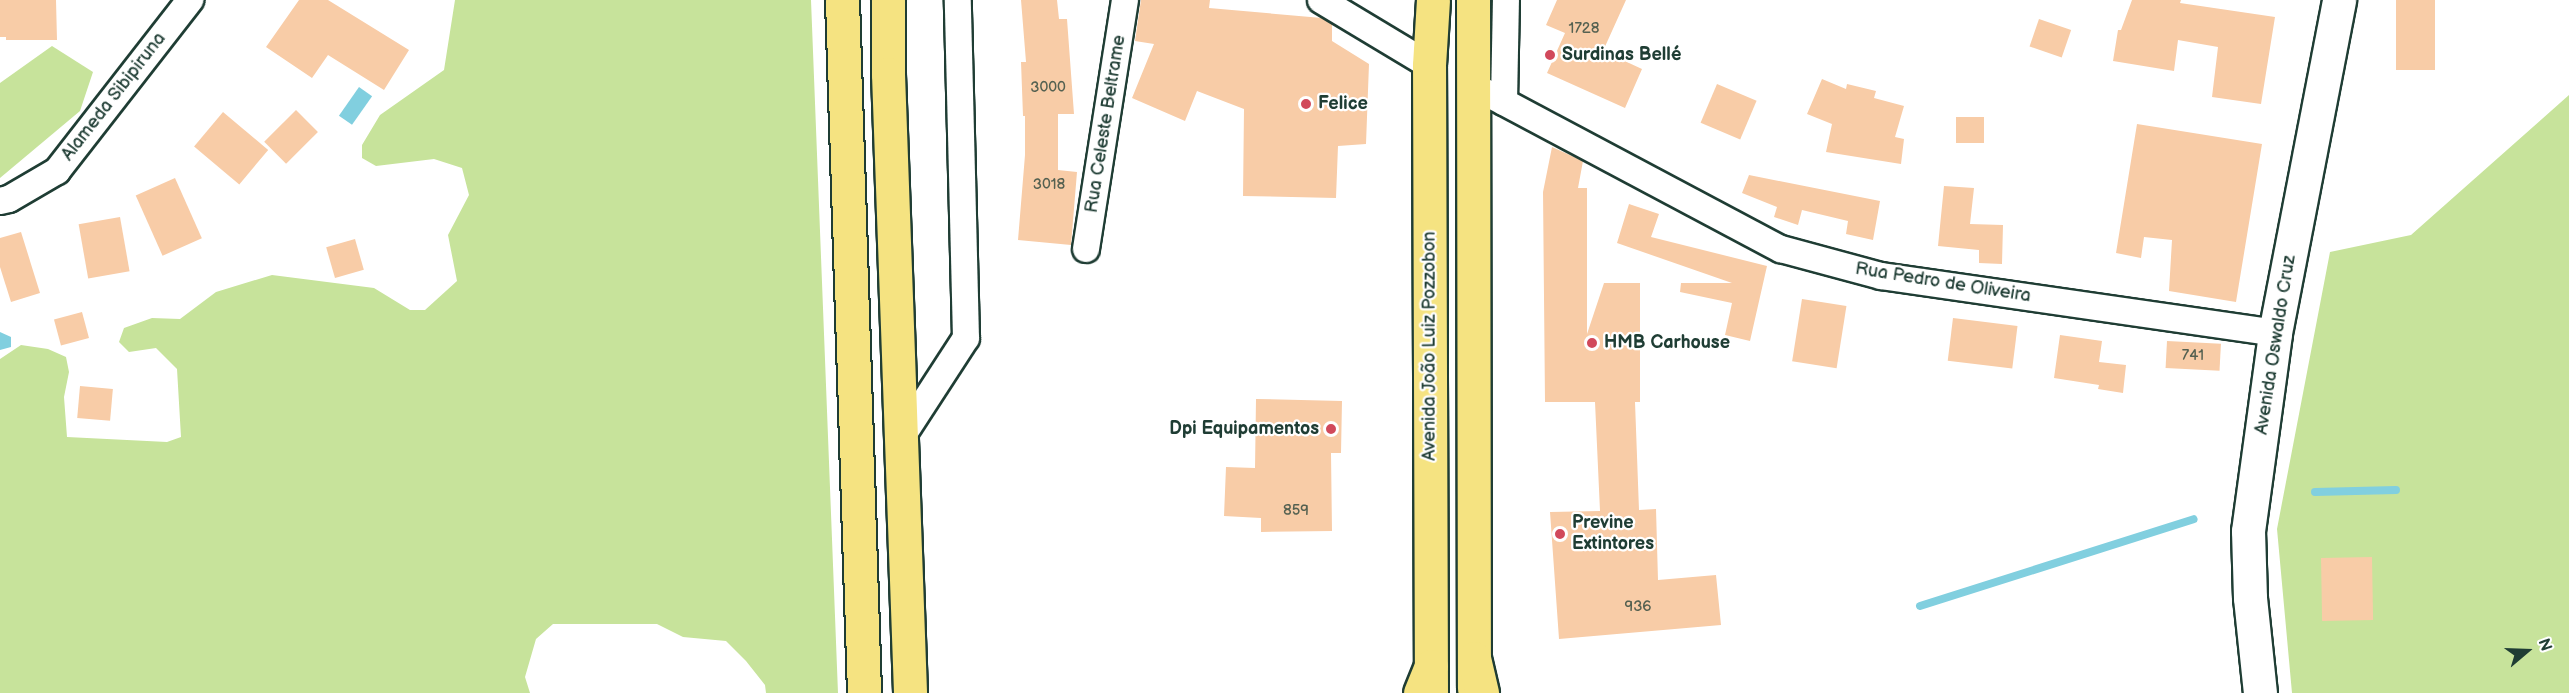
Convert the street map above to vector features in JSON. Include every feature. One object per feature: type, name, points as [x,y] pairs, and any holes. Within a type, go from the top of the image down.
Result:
[{"type":"main road","points":[[842,0],[864,693]]},
{"type":"main road","points":[[888,0],[888,74],[910,693]]},
{"type":"main road","name":"Avenida João Luiz Pozzobon","points":[[1427,684],[1429,65],[1433,0]]},
{"type":"main road","points":[[1473,0],[1474,693]]},
{"type":"main road","points":[[1474,658],[1482,693]]},
{"type":"street","name":"Alameda Sibipiruna","points":[[0,201],[9,199],[57,171],[190,0]]},
{"type":"street","points":[[901,438],[966,338],[958,0]]},
{"type":"street","name":"Rua Celeste Beltrame","points":[[1086,249],[1125,0]]},
{"type":"street","points":[[1321,0],[1429,65]]},
{"type":"street","points":[[1504,102],[1506,0]]},
{"type":"street","name":"Avenida Oswaldo Cruz","points":[[2260,693],[2250,598],[2248,531],[2275,333],[2339,0]]},
{"type":"street","name":"Rua Pedro de Oliveira","points":[[1472,86],[1781,249],[1881,276],[2275,333]]},
{"type":"green space","points":[[455,0],[811,0],[838,693],[766,693],[765,685],[726,641],[683,637],[657,624],[553,624],[536,639],[525,677],[530,693],[0,693],[0,359],[21,345],[48,349],[66,357],[69,372],[64,397],[67,437],[167,442],[181,437],[177,369],[156,348],[129,352],[119,342],[124,328],[152,318],[180,319],[216,292],[272,275],[374,288],[410,310],[425,310],[457,281],[448,235],[469,195],[462,168],[434,159],[376,166],[362,158],[362,145],[380,115],[444,70]]},
{"type":"green space","points":[[52,46],[93,72],[80,111],[0,178],[0,83]]},
{"type":"green space","points":[[2569,95],[2569,693],[2292,693],[2277,529],[2330,252],[2411,235]]},
{"type":"water","points":[[359,87],[372,96],[352,125],[339,116]]},
{"type":"water","points":[[0,332],[11,337],[11,347],[0,350]]},
{"type":"building","points":[[0,0],[56,0],[57,40],[6,40],[6,37],[0,37]]},
{"type":"building","points":[[299,0],[328,0],[409,50],[384,90],[328,55],[312,78],[266,47]]},
{"type":"building","points":[[1021,0],[1057,0],[1059,19],[1067,19],[1074,114],[1058,114],[1058,170],[1077,172],[1071,245],[1018,240],[1025,155],[1021,62],[1026,62]]},
{"type":"building","name":"Felice","points":[[1141,0],[1210,0],[1209,8],[1322,18],[1332,24],[1332,41],[1369,64],[1366,144],[1338,146],[1336,198],[1243,196],[1244,109],[1197,91],[1185,121],[1132,98],[1154,44],[1135,41]]},
{"type":"building","points":[[1557,0],[1626,0],[1603,51],[1642,69],[1625,108],[1547,73],[1565,33],[1546,25]]},
{"type":"building","points":[[2132,0],[2181,0],[2180,3],[2275,17],[2261,104],[2212,97],[2218,47],[2178,40],[2174,71],[2113,61],[2118,30],[2121,30]]},
{"type":"building","points":[[2396,0],[2435,0],[2435,70],[2396,70]]},
{"type":"building","points":[[2039,19],[2071,30],[2062,57],[2030,46]]},
{"type":"building","points":[[1822,79],[1846,89],[1847,84],[1876,91],[1874,98],[1904,106],[1895,137],[1904,139],[1901,164],[1826,152],[1832,124],[1807,114]]},
{"type":"building","points":[[1717,84],[1757,101],[1740,139],[1701,123]]},
{"type":"building","points":[[296,110],[318,132],[286,164],[264,142]]},
{"type":"building","points":[[223,112],[268,150],[239,184],[194,146]]},
{"type":"building","points":[[1956,117],[1984,117],[1984,143],[1956,143]]},
{"type":"building","points":[[2137,124],[2262,144],[2236,302],[2169,291],[2172,240],[2144,237],[2141,258],[2116,253]]},
{"type":"building","points":[[1552,147],[1583,161],[1578,188],[1587,188],[1587,334],[1604,283],[1640,283],[1640,402],[1635,402],[1639,510],[1656,509],[1658,580],[1716,575],[1721,625],[1559,639],[1550,512],[1600,511],[1595,402],[1545,402],[1543,192]]},
{"type":"building","points":[[1749,175],[1880,201],[1873,240],[1846,234],[1848,221],[1802,210],[1798,225],[1774,217],[1777,207],[1742,193]]},
{"type":"building","points":[[175,178],[202,238],[163,256],[136,195]]},
{"type":"building","points":[[1944,186],[1974,188],[1970,224],[2003,225],[2002,264],[1979,263],[1979,250],[1938,246]]},
{"type":"building","points":[[1629,204],[1659,214],[1651,237],[1767,266],[1750,341],[1725,335],[1732,303],[1680,292],[1681,283],[1732,283],[1617,243]]},
{"type":"building","points":[[120,217],[130,271],[88,278],[79,224]]},
{"type":"building","points":[[21,232],[40,293],[11,302],[0,267],[0,238]]},
{"type":"building","points":[[355,239],[364,270],[335,278],[326,247]]},
{"type":"building","points":[[1802,299],[1846,306],[1837,368],[1792,361]]},
{"type":"building","points":[[82,312],[89,338],[61,346],[54,320]]},
{"type":"building","points":[[1953,318],[2018,326],[2012,369],[1948,361]]},
{"type":"building","points":[[2060,335],[2102,341],[2099,362],[2126,365],[2123,393],[2098,389],[2099,385],[2054,378]]},
{"type":"building","points":[[2167,341],[2221,344],[2220,371],[2166,368]]},
{"type":"building","points":[[80,386],[113,389],[110,421],[77,418]]},
{"type":"building","points":[[1256,399],[1342,401],[1341,453],[1331,453],[1332,531],[1261,532],[1261,518],[1224,516],[1226,467],[1255,468]]},
{"type":"building","points":[[2372,557],[2373,620],[2322,621],[2321,558]]},
{"type":"waterway","points":[[2315,492],[2396,490]]},
{"type":"waterway","points":[[1920,606],[2194,519]]},
{"type":"place","name":"Surdinas Bellé","points":[[1550,55]]},
{"type":"place","name":"Felice","points":[[1306,104]]},
{"type":"place","name":"HMB Carhouse","points":[[1592,343]]},
{"type":"place","name":"Dpi Equipamentos","points":[[1331,429]]},
{"type":"place","name":"Previne Extintores","points":[[1560,534]]}]
